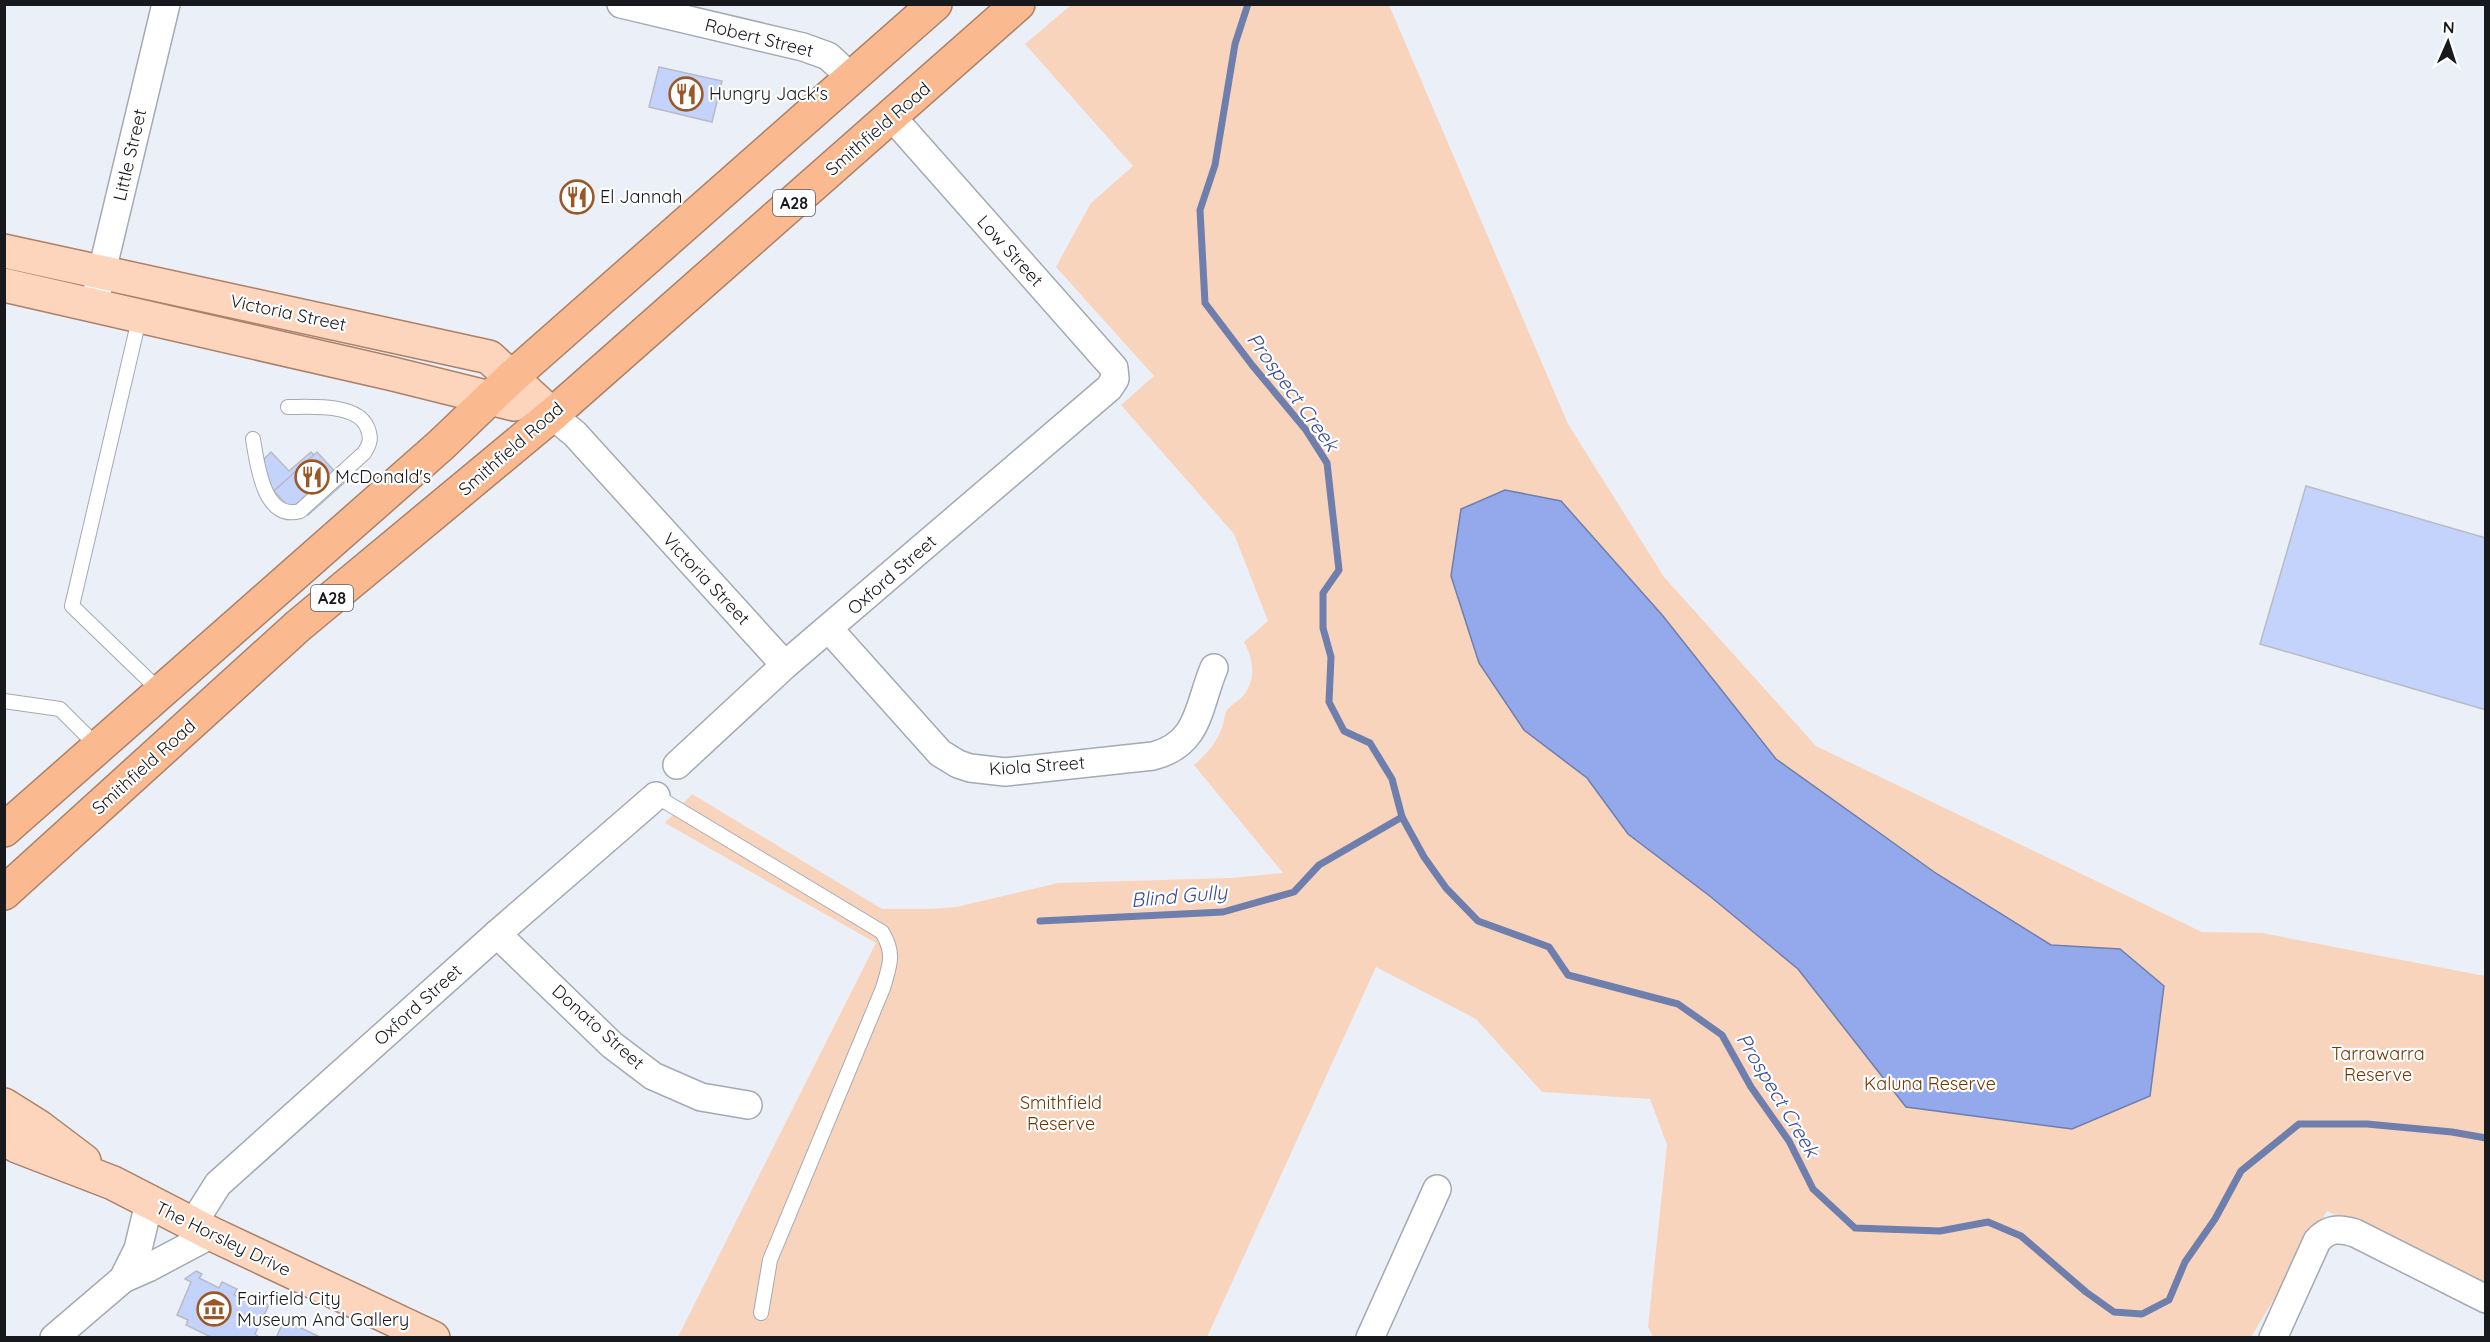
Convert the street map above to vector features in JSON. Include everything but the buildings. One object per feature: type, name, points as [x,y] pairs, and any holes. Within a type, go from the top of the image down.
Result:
[{"type":"highway","name":"A28","points":[[4,830],[441,445],[502,387],[853,79],[935,4]]},
{"type":"highway","name":"Smithfield Road","points":[[4,893],[298,626],[552,415],[1018,4]]},
{"type":"main road","name":"Victoria Street","points":[[4,251],[489,357],[502,387]]},
{"type":"main road","name":"Victoria Street","points":[[4,285],[140,315],[502,387],[552,415]]},
{"type":"main road","name":"The Horsley Drive","points":[[4,1105],[39,1127],[113,1183]]},
{"type":"main road","name":"The Horsley Drive","points":[[4,1139],[113,1183],[202,1230],[433,1338]]},
{"type":"street","name":"Little Street","points":[[94,305],[166,4]]},
{"type":"street","name":"Robert Street","points":[[621,4],[803,47],[828,56],[853,79]]},
{"type":"street","name":"Low Street","points":[[892,117],[1114,368],[1114,379],[1109,388]]},
{"type":"street","name":"Oxford Street","points":[[678,765],[785,665],[1109,388]]},
{"type":"street","name":"Victoria Street","points":[[552,415],[575,434],[785,665]]},
{"type":"street","name":"Kiola Street","points":[[829,629],[940,753],[958,764],[994,771],[1153,756],[1173,749],[1193,730],[1215,668]]},
{"type":"street","name":"Oxford Street","points":[[54,1338],[123,1279],[148,1268],[202,1230],[218,1184],[497,934],[656,796]]},
{"type":"street","name":"Donato Street","points":[[497,934],[612,1045],[653,1076],[701,1097],[748,1106]]},
{"type":"street","points":[[1370,1338],[1437,1190]]},
{"type":"street","name":"Oxford Street","points":[[123,1279],[138,1249],[149,1203]]},
{"type":"street","points":[[2273,1338],[2317,1241],[2328,1230],[2339,1229],[2355,1233],[2486,1299]]},
{"type":"lane","points":[[140,315],[72,606],[161,692]]},
{"type":"lane","points":[[253,439],[266,493],[273,502],[291,512],[300,511],[369,446],[369,432],[366,423],[353,413],[328,407],[288,407]]},
{"type":"lane","points":[[4,701],[60,709],[98,747]]},
{"type":"lane","points":[[656,796],[882,932],[891,946],[889,967],[883,988],[770,1260],[761,1313]]},
{"type":"green space","points":[[1071,5],[1389,5],[1568,424],[1664,577],[1816,746],[2202,932],[2262,933],[2485,976],[2485,1289],[2327,1211],[2251,1337],[1653,1337],[1648,1327],[1667,1145],[1650,1099],[1542,1092],[1476,1019],[1376,967],[1207,1337],[678,1337],[876,943],[665,823],[692,794],[882,909],[956,907],[1058,883],[1231,878],[1283,873],[1194,765],[1217,739],[1227,710],[1241,698],[1250,685],[1252,663],[1244,642],[1268,621],[1234,534],[1121,405],[1154,376],[1056,267],[1091,203],[1133,166],[1025,44]]},
{"type":"water","points":[[1505,490],[1561,501],[1663,616],[1776,759],[1937,874],[2051,945],[2120,949],[2164,986],[2150,1096],[2072,1129],[1906,1107],[1798,969],[1711,897],[1628,834],[1587,778],[1524,730],[1479,663],[1451,576],[1461,509]]},
{"type":"waterway","name":"Prospect Creek","points":[[1248,4],[1235,44],[1215,165],[1200,210],[1205,303],[1252,365],[1306,430],[1327,463],[1339,570],[1323,593],[1323,628],[1331,657],[1329,702],[1344,731],[1370,743],[1392,779],[1402,817],[1424,857],[1446,888],[1478,921],[1549,947],[1568,975],[1678,1004],[1722,1035],[1751,1087],[1789,1141],[1813,1189],[1855,1228],[1940,1231],[1988,1222],[2021,1236],[2086,1292],[2114,1312],[2142,1314],[2169,1300],[2185,1262],[2215,1219],[2241,1171],[2299,1124],[2367,1124],[2452,1132],[2486,1138]]},
{"type":"waterway","name":"Blind Gully","points":[[1040,921],[1223,912],[1294,892],[1319,865],[1402,817]]},
{"type":"place","name":"Hungry Jack's","points":[[686,94]]},
{"type":"place","name":"El Jannah","points":[[577,197]]},
{"type":"place","name":"McDonald's","points":[[312,477]]},
{"type":"place","name":"Fairfield City Museum And Gallery","points":[[214,1309]]},
{"type":"park label","name":"Tarrawarra Reserve","points":[[2378,1064]]},
{"type":"park label","name":"Kaluna Reserve","points":[[1930,1084]]},
{"type":"park label","name":"Smithfield Reserve","points":[[1061,1113]]}]
